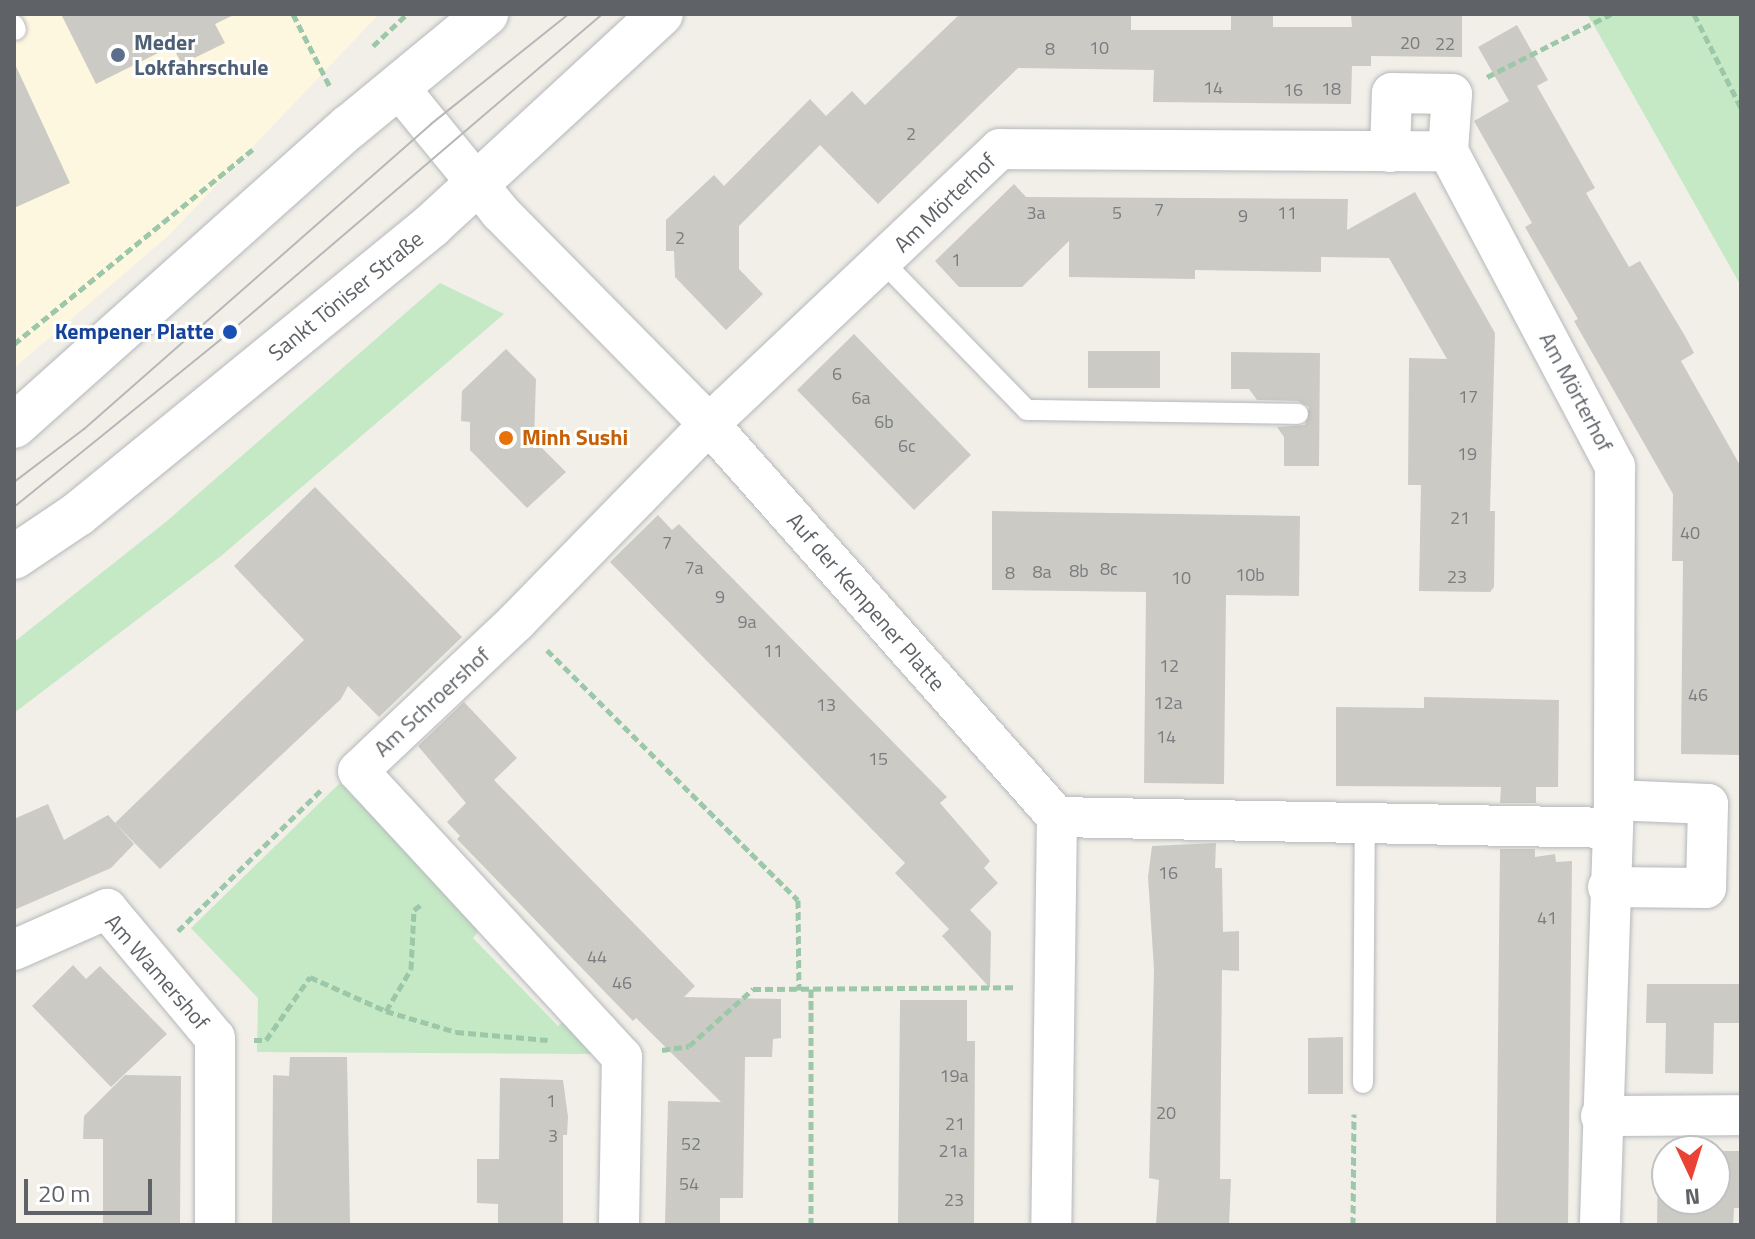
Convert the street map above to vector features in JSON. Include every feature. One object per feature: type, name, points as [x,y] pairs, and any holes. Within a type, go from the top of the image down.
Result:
[{"type":"main road","points":[[14,426],[349,127],[486,14]]},
{"type":"main road","name":"Sankt Töniser Straße","points":[[14,557],[78,514],[431,226],[661,14]]},
{"type":"street","name":"Auf der Kempener Platte","points":[[399,88],[500,212],[709,424],[1057,817]]},
{"type":"street","points":[[1390,152],[1392,93],[1452,94],[1448,151]]},
{"type":"street","name":"Am Mörterhof","points":[[709,424],[884,263],[1000,149],[1448,151],[1615,466],[1613,814],[1608,887],[1600,1225]]},
{"type":"street","name":"Am Schroershof","points":[[613,1047],[358,771],[517,621],[709,424]]},
{"type":"street","points":[[1051,1225],[1057,817],[1365,824],[1613,814],[1708,804],[1706,888],[1608,887]]},
{"type":"street","name":"Am Wamershof","points":[[14,950],[107,909],[215,1038],[215,1225]]},
{"type":"street","points":[[613,1047],[619,1225]]},
{"type":"street","points":[[1601,1116],[1741,1115]]},
{"type":"lane","points":[[884,263],[1027,410],[1298,414]]},
{"type":"lane","points":[[1363,1083],[1365,824]]},
{"type":"path","points":[[293,14],[349,127]]},
{"type":"path","points":[[363,56],[407,14]]},
{"type":"path","points":[[1452,94],[1611,14]]},
{"type":"path","points":[[1694,14],[1741,108]]},
{"type":"path","points":[[318,97],[341,76]]},
{"type":"path","points":[[14,344],[257,146]]},
{"type":"path","points":[[517,621],[798,900],[799,990]]},
{"type":"path","points":[[149,960],[338,773],[358,771]]},
{"type":"path","points":[[386,1011],[411,969],[414,910],[454,875]]},
{"type":"path","points":[[215,1038],[266,1040],[310,977],[386,1011],[456,1032],[613,1047],[689,1046],[753,989],[1054,987]]},
{"type":"path","points":[[811,989],[811,1225]]},
{"type":"path","points":[[1353,1225],[1354,1101],[1363,1083]]},
{"type":"shaded area","points":[[14,14],[379,14],[168,236],[14,368]]},
{"type":"green space","points":[[1587,14],[1741,14],[1741,286],[1596,29]]},
{"type":"green space","points":[[440,283],[504,314],[221,556],[14,713],[14,642],[167,521]]},
{"type":"green space","points":[[340,783],[481,928],[473,938],[558,1026],[568,1017],[596,1054],[257,1052],[258,998],[191,928]]},
{"type":"building","name":"Meder Lokfahrschule","points":[[61,14],[236,14],[215,24],[225,43],[182,64],[172,46],[96,84]]},
{"type":"building","points":[[960,14],[1131,14],[1131,30],[1231,30],[1231,14],[1273,14],[1273,27],[1352,27],[1351,15],[1462,14],[1462,57],[1371,56],[1371,66],[1352,66],[1351,104],[1153,102],[1154,70],[1018,68],[878,204],[820,145],[739,226],[739,269],[763,294],[726,330],[675,277],[674,251],[666,251],[666,220],[714,175],[724,186],[810,99],[826,116],[852,91],[865,105]]},
{"type":"building","points":[[1517,25],[1548,80],[1537,86],[1595,188],[1586,193],[1629,267],[1640,261],[1685,336],[1694,353],[1681,361],[1741,467],[1741,755],[1681,754],[1683,561],[1672,561],[1673,494],[1574,321],[1578,319],[1525,227],[1532,223],[1474,121],[1509,101],[1478,47]]},
{"type":"building","points":[[14,62],[70,183],[14,208]]},
{"type":"building","points":[[1014,184],[1026,197],[1348,199],[1347,230],[1415,192],[1495,333],[1490,511],[1495,511],[1494,587],[1490,592],[1419,591],[1421,485],[1408,485],[1409,358],[1447,359],[1389,258],[1321,257],[1321,272],[1195,270],[1195,279],[1069,277],[1069,241],[1022,287],[959,287],[935,261]]},
{"type":"building","points":[[854,334],[971,455],[914,510],[797,390]]},
{"type":"building","points":[[506,349],[536,379],[534,440],[566,472],[527,508],[470,450],[470,422],[461,421],[462,391]]},
{"type":"building","points":[[1088,351],[1160,351],[1160,388],[1088,388]]},
{"type":"building","points":[[1231,352],[1320,353],[1319,466],[1284,466],[1284,437],[1277,427],[1305,425],[1309,407],[1298,401],[1257,400],[1249,389],[1231,389]]},
{"type":"building","points":[[315,487],[462,637],[379,717],[348,686],[341,699],[160,869],[115,823],[304,640],[234,566]]},
{"type":"building","points":[[992,511],[1300,516],[1299,596],[1226,595],[1224,784],[1144,783],[1146,592],[992,590]]},
{"type":"building","points":[[658,515],[672,530],[679,524],[947,797],[940,803],[990,861],[984,868],[998,883],[970,910],[991,932],[990,988],[942,936],[949,929],[895,873],[905,863],[610,562]]},
{"type":"building","points":[[1424,697],[1559,700],[1558,787],[1536,787],[1536,803],[1500,803],[1501,787],[1336,786],[1336,707],[1424,708]]},
{"type":"building","points":[[464,702],[517,758],[494,780],[695,986],[684,997],[781,999],[781,1038],[773,1039],[772,1057],[745,1057],[743,1198],[720,1198],[720,1225],[665,1225],[668,1101],[721,1102],[636,1018],[633,1021],[457,839],[460,836],[447,822],[466,803],[418,746]]},
{"type":"building","points":[[48,804],[64,840],[108,815],[134,844],[111,868],[14,910],[14,819]]},
{"type":"building","points":[[1216,843],[1215,868],[1222,868],[1223,932],[1239,931],[1239,971],[1222,970],[1220,1179],[1231,1179],[1229,1225],[1156,1225],[1159,1180],[1149,1178],[1154,969],[1148,877],[1152,846]]},
{"type":"building","points":[[1500,849],[1535,849],[1535,857],[1555,854],[1556,862],[1572,861],[1568,1225],[1496,1225]]},
{"type":"building","points":[[73,965],[86,979],[100,966],[167,1034],[111,1087],[32,1006]]},
{"type":"building","points":[[1647,984],[1741,984],[1741,1023],[1714,1023],[1713,1074],[1665,1073],[1666,1023],[1646,1023]]},
{"type":"building","points":[[900,1000],[967,1000],[967,1041],[975,1041],[974,1225],[898,1225]]},
{"type":"building","points":[[1343,1037],[1343,1094],[1308,1094],[1308,1038]]},
{"type":"building","points":[[290,1057],[347,1057],[350,1225],[272,1225],[273,1075],[289,1076]]},
{"type":"building","points":[[125,1075],[181,1076],[180,1225],[103,1225],[103,1139],[83,1139],[84,1116]]},
{"type":"building","points":[[500,1078],[563,1080],[568,1117],[567,1135],[563,1135],[563,1225],[498,1225],[498,1204],[477,1203],[477,1159],[499,1159]]},
{"type":"building","points":[[1731,1151],[1741,1151],[1741,1208],[1734,1208],[1733,1225],[1657,1225],[1657,1215],[1731,1215]]},
{"type":"tram line","points":[[14,482],[84,429],[431,124],[569,14]]},
{"type":"tram line","points":[[14,507],[230,332],[602,14]]},
{"type":"place","name":"Meder Lokfahrschule","points":[[118,55]]},
{"type":"place","name":"Kempener Platte","points":[[230,332]]},
{"type":"place","name":"Minh Sushi","points":[[506,438]]}]
